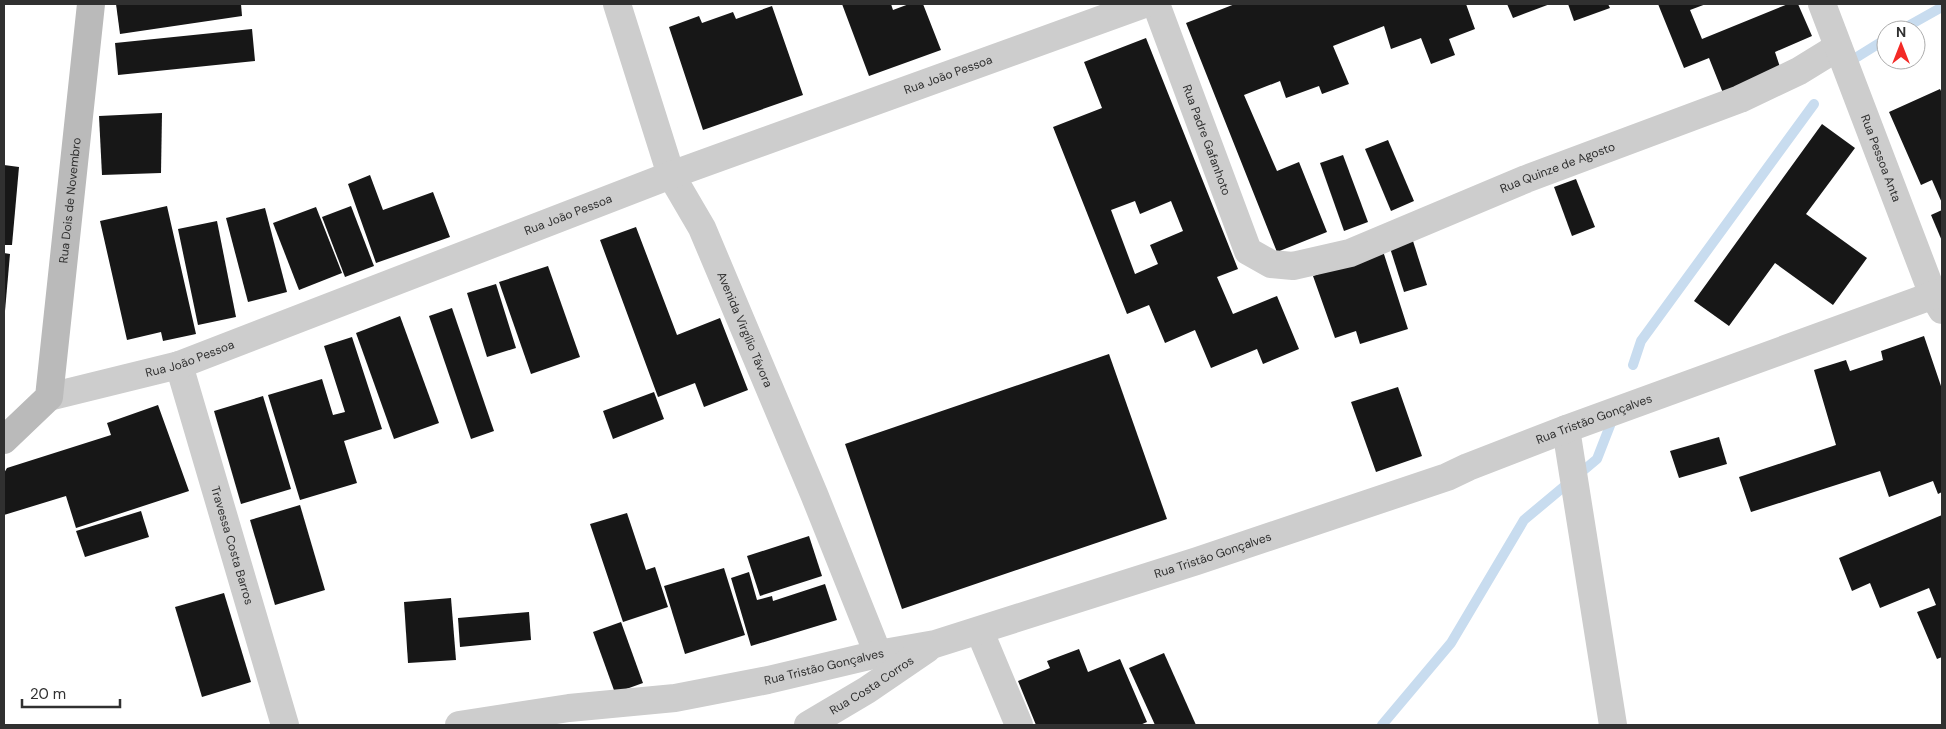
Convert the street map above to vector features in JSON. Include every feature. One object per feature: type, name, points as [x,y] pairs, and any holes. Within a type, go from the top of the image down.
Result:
[{"type":"street","name":"Rua Dois de Novembro","points":[[50,397],[91,4]]},
{"type":"street","name":"Avenida Virgílio Távora","points":[[617,4],[671,175],[706,237],[814,494],[878,654]]},
{"type":"street","name":"Rua João Pessoa","points":[[4,440],[50,397],[179,365],[671,175],[1144,4]]},
{"type":"street","name":"Rua Padre Gafanhoto","points":[[1156,4],[1243,239],[1248,250],[1271,264]]},
{"type":"street","name":"Rua Pessoa Anta","points":[[1822,4],[1939,299]]},
{"type":"street","name":"Rua Quinze de Agosto","points":[[1271,264],[1293,266],[1350,253],[1526,179],[1740,99],[1799,72],[1838,47]]},
{"type":"street","name":"Rua Tristão Gonçalves","points":[[459,725],[571,717],[768,680],[878,654],[935,644],[980,632],[1197,562],[1447,477],[1566,429],[1939,299]]},
{"type":"street","name":"Travessa Costa Barros","points":[[179,365],[285,725]]},
{"type":"street","points":[[1566,429],[1613,725]]},
{"type":"street","points":[[980,632],[1019,725]]},
{"type":"street","name":"Rua Costa Corros","points":[[808,725],[867,690],[935,644]]},
{"type":"building","points":[[116,4],[241,4],[242,16],[120,34]]},
{"type":"building","points":[[842,4],[891,4],[893,10],[909,4],[923,4],[941,50],[869,76]]},
{"type":"building","points":[[1235,4],[1466,4],[1475,29],[1449,39],[1455,55],[1431,64],[1421,38],[1391,49],[1384,26],[1333,46],[1349,84],[1322,94],[1319,86],[1286,98],[1280,81],[1244,95],[1277,171],[1299,162],[1327,232],[1277,252],[1186,23]]},
{"type":"building","points":[[1507,4],[1550,4],[1513,18]]},
{"type":"building","points":[[1568,4],[1608,4],[1610,8],[1574,21]]},
{"type":"building","points":[[1658,4],[1706,4],[1690,10],[1702,39],[1788,4],[1798,4],[1812,36],[1775,52],[1781,70],[1723,93],[1709,58],[1684,68]]},
{"type":"building","points":[[772,6],[803,95],[703,130],[669,27],[699,16],[702,23],[733,12],[736,19]]},
{"type":"building","points":[[252,29],[255,61],[118,75],[115,43]]},
{"type":"building","points":[[1146,38],[1238,269],[1217,277],[1233,314],[1277,296],[1299,349],[1263,364],[1257,349],[1211,368],[1195,330],[1165,343],[1149,305],[1127,314],[1053,127],[1102,108],[1084,62]],"holes":[[[1135,201],[1140,214],[1171,201],[1183,231],[1150,245],[1158,264],[1135,274],[1111,210]]]},
{"type":"building","points":[[1940,89],[1942,93],[1942,203],[1932,180],[1921,185],[1889,112]]},
{"type":"building","points":[[162,113],[161,173],[102,175],[99,116]]},
{"type":"building","points":[[1822,124],[1855,148],[1806,214],[1867,258],[1833,305],[1775,263],[1729,326],[1694,301]]},
{"type":"building","points":[[1388,140],[1414,201],[1391,211],[1365,149]]},
{"type":"building","points":[[1343,155],[1368,222],[1344,231],[1320,163]]},
{"type":"building","points":[[4,165],[19,167],[12,245],[4,245]]},
{"type":"building","points":[[370,175],[383,210],[433,192],[450,237],[376,263],[348,184]]},
{"type":"building","points":[[1576,179],[1595,227],[1572,236],[1554,187]]},
{"type":"building","points":[[167,206],[196,334],[163,341],[161,332],[127,340],[100,221]]},
{"type":"building","points":[[351,206],[374,266],[345,277],[322,217]]},
{"type":"building","points":[[316,207],[342,273],[299,290],[273,223]]},
{"type":"building","points":[[265,208],[287,292],[248,302],[226,218]]},
{"type":"building","points":[[1942,210],[1942,241],[1931,215]]},
{"type":"building","points":[[217,221],[236,317],[198,325],[178,229]]},
{"type":"building","points":[[636,227],[677,335],[720,318],[748,390],[704,407],[695,383],[658,397],[600,240]]},
{"type":"building","points":[[1413,241],[1427,285],[1404,292],[1390,248]]},
{"type":"building","points":[[1383,251],[1408,329],[1360,344],[1356,331],[1335,338],[1313,276]]},
{"type":"building","points":[[4,253],[10,254],[5,311],[4,311]]},
{"type":"building","points":[[548,266],[580,357],[531,374],[499,282]]},
{"type":"building","points":[[496,284],[516,348],[487,357],[467,293]]},
{"type":"building","points":[[452,308],[494,431],[471,439],[429,316]]},
{"type":"building","points":[[400,316],[439,423],[394,439],[356,333]]},
{"type":"building","points":[[1924,336],[1942,389],[1942,492],[1938,494],[1933,481],[1889,497],[1880,471],[1751,512],[1739,477],[1836,445],[1814,370],[1846,360],[1850,371],[1883,360],[1881,351]]},
{"type":"building","points":[[352,337],[382,429],[344,441],[357,483],[300,500],[268,395],[322,379],[333,415],[345,412],[324,346]]},
{"type":"building","points":[[1109,354],[1167,519],[902,609],[845,444]]},
{"type":"building","points":[[1398,387],[1422,456],[1376,472],[1351,402]]},
{"type":"building","points":[[654,392],[664,419],[613,439],[603,411]]},
{"type":"building","points":[[263,396],[291,489],[241,504],[214,411]]},
{"type":"building","points":[[158,405],[189,491],[76,528],[66,496],[4,515],[4,473],[7,468],[111,435],[107,423]]},
{"type":"building","points":[[1719,437],[1727,464],[1679,478],[1670,451]]},
{"type":"building","points":[[300,505],[325,590],[275,605],[250,520]]},
{"type":"building","points":[[141,511],[149,537],[85,557],[76,531]]},
{"type":"building","points":[[627,513],[646,570],[655,567],[668,607],[623,622],[590,524]]},
{"type":"building","points":[[1942,515],[1942,657],[1937,659],[1917,612],[1936,605],[1929,588],[1880,608],[1870,583],[1852,591],[1839,558]]},
{"type":"building","points":[[809,536],[822,576],[760,596],[747,556]]},
{"type":"building","points":[[724,568],[745,635],[685,654],[664,586]]},
{"type":"building","points":[[749,572],[757,600],[772,596],[773,601],[825,584],[837,620],[751,646],[731,578]]},
{"type":"building","points":[[224,593],[251,682],[202,697],[175,607]]},
{"type":"building","points":[[451,598],[456,660],[408,663],[404,602]]},
{"type":"building","points":[[529,612],[531,640],[460,647],[458,618]]},
{"type":"building","points":[[621,622],[643,683],[615,693],[593,632]]},
{"type":"building","points":[[1079,649],[1088,672],[1120,659],[1147,722],[1140,725],[1036,725],[1018,681],[1050,668],[1047,661]]},
{"type":"building","points":[[1164,653],[1196,725],[1155,725],[1129,668]]},
{"type":"waterway","points":[[1919,20],[1942,7]]},
{"type":"waterway","points":[[1857,57],[1876,45]]},
{"type":"waterway","points":[[1633,365],[1641,341],[1814,104]]},
{"type":"waterway","points":[[1382,725],[1451,643],[1524,520],[1597,459],[1611,423]]}]
